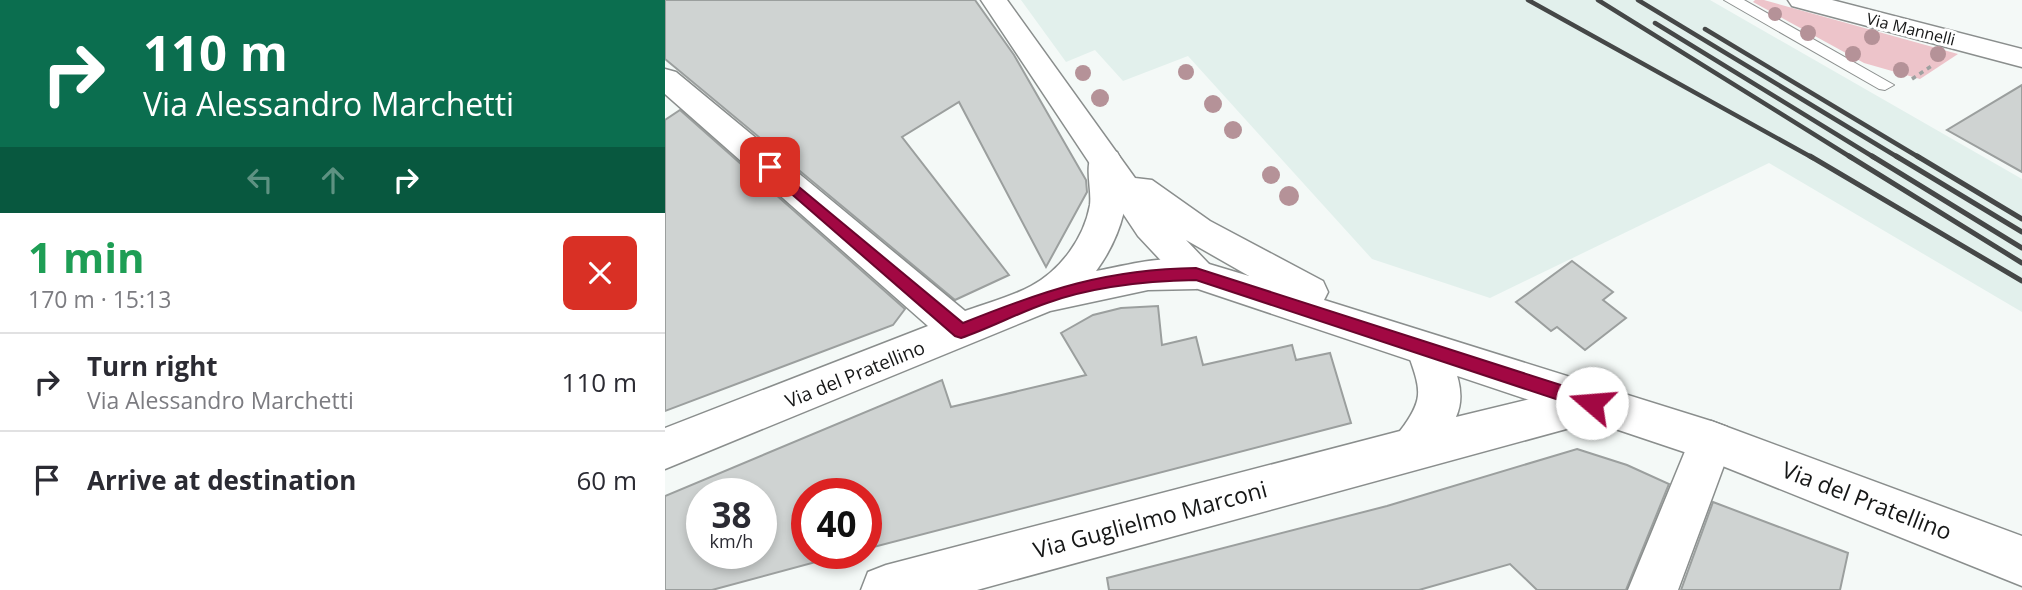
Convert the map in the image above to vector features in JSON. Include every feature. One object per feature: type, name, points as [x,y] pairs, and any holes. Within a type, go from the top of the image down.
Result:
[{"type":"street","points":[[994,0],[1151,227],[1208,259]]},
{"type":"street","name":"Via Mannelli","points":[[1801,0],[2022,58]]},
{"type":"street","points":[[665,78],[961,331]]},
{"type":"street","name":"Via del Pratellino","points":[[1044,298],[1073,274],[1097,240],[1110,197],[1105,160]]},
{"type":"street","name":"Via del Pratellino","points":[[665,449],[1044,298],[1208,259],[1380,334],[1711,441],[2022,561]]},
{"type":"street","points":[[1414,448],[1433,422],[1442,402],[1441,390],[1427,350]]},
{"type":"street","name":"Via Guglielmo Marconi","points":[[886,590],[1592,403]]},
{"type":"street","points":[[1653,590],[1711,441]]},
{"type":"lane","points":[[1732,0],[1885,85]]},
{"type":"shaded area","points":[[1021,0],[1710,0],[2022,179],[2022,312],[1769,163],[1490,298],[1372,259],[1188,56],[1123,81],[1095,50],[1066,62]]},
{"type":"shaded area","points":[[1764,0],[1958,54],[1920,79],[1864,63],[1753,2]]},
{"type":"building","points":[[665,0],[975,0],[1014,55],[1086,180],[1087,192],[1046,267],[959,102],[902,137],[1009,275],[955,300],[665,59]]},
{"type":"building","points":[[2022,85],[2022,172],[1947,130]]},
{"type":"building","points":[[680,110],[905,309],[893,325],[665,411],[665,120]]},
{"type":"building","points":[[1572,261],[1613,292],[1603,300],[1626,318],[1585,350],[1557,327],[1551,331],[1516,302]]},
{"type":"building","points":[[1158,306],[1162,345],[1196,337],[1203,365],[1292,345],[1296,360],[1330,353],[1351,423],[882,545],[882,478],[791,478],[791,569],[712,590],[665,590],[665,496],[686,487],[686,569],[777,569],[777,478],[708,478],[942,380],[951,407],[1086,375],[1061,333],[1093,315],[1121,308]]},
{"type":"building","points":[[1577,449],[1627,465],[1669,484],[1626,590],[1537,590],[1510,564],[1419,590],[1109,590],[1107,578],[1387,506]]},
{"type":"building","points":[[1713,502],[1848,553],[1840,590],[1681,590]]},
{"type":"railway","points":[[1528,0],[1813,158]]},
{"type":"railway","points":[[1598,0],[1852,158]]},
{"type":"railway","points":[[1638,0],[1899,158]]},
{"type":"railway","points":[[1655,23],[1875,158]]},
{"type":"railway","points":[[1705,29],[1920,158]]},
{"type":"railway","points":[[1810,156],[2022,281]]},
{"type":"railway","points":[[1849,156],[2022,263]]},
{"type":"railway","points":[[1872,156],[2022,248]]},
{"type":"railway","points":[[1896,156],[2022,232]]},
{"type":"railway","points":[[1917,156],[2022,219]]},
{"type":"route","points":[[770,167],[961,331],[1044,298],[1078,288],[1130,277],[1167,273],[1196,274],[1592,403]]}]
